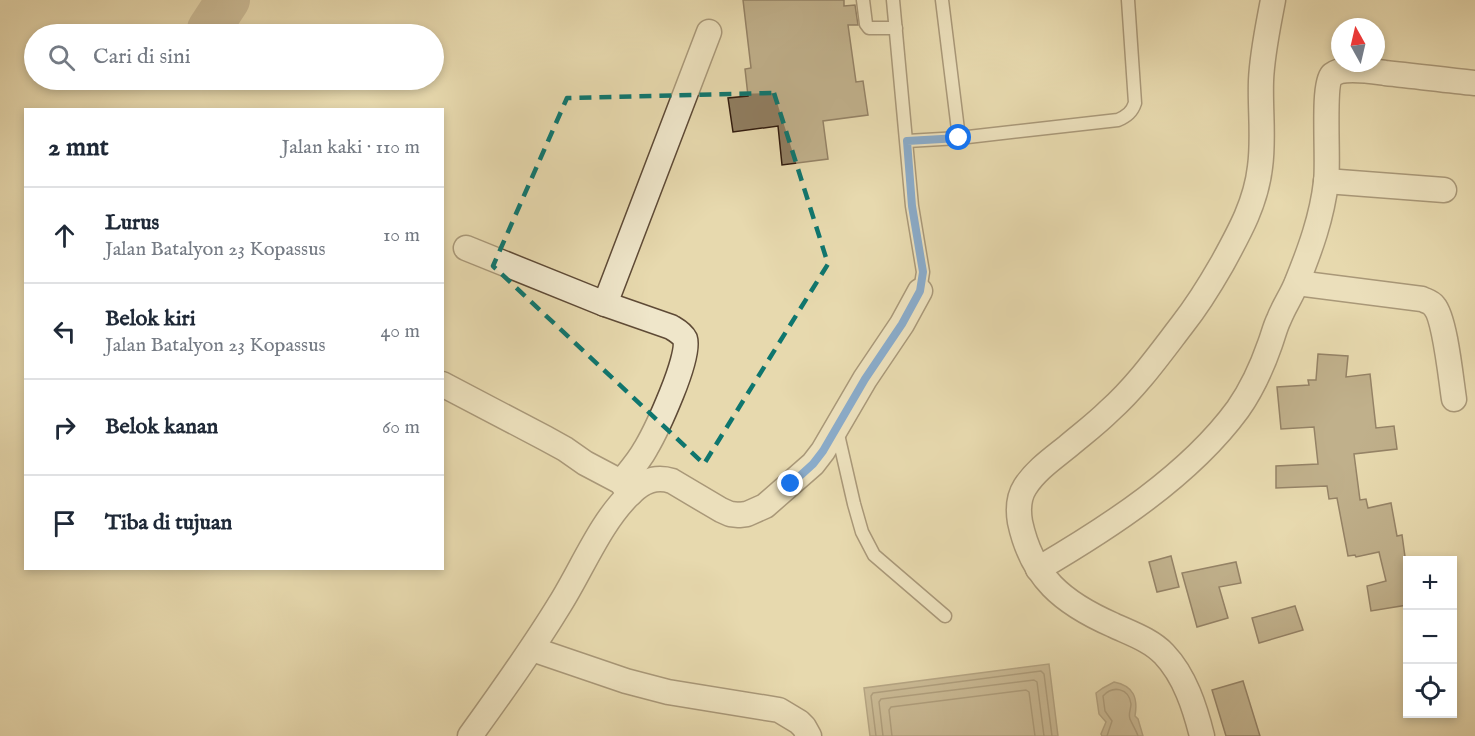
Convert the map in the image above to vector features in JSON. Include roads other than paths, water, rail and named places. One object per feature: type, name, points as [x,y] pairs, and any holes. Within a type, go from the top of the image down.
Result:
[{"type":"street","points":[[1202,736],[1185,687],[1164,654],[1141,638],[1076,606],[1060,594],[1038,569],[1023,535],[1018,511],[1020,496],[1037,472],[1111,410],[1147,370],[1203,296],[1244,224],[1252,204],[1260,168],[1261,81],[1273,0]]},
{"type":"street","points":[[604,304],[709,32]]},
{"type":"street","points":[[1038,569],[1143,501],[1195,456],[1238,409],[1260,371],[1278,320],[1297,283],[1320,217],[1326,181],[1327,92],[1330,77],[1337,71],[1361,70],[1475,83]]},
{"type":"street","points":[[1326,181],[1444,190]]},
{"type":"street","points":[[466,248],[604,304],[671,327],[682,335],[685,343],[678,377],[618,506],[532,649],[470,736]]},
{"type":"street","points":[[1297,283],[1422,299],[1433,304],[1442,326],[1454,399]]},
{"type":"street","points":[[444,385],[565,449],[625,488],[640,485],[649,480],[665,478],[721,510],[739,515],[756,511],[774,499],[813,464],[902,324],[920,291]]},
{"type":"street","points":[[532,649],[626,681],[668,692],[779,710],[799,722],[809,736]]},
{"type":"lane","points":[[863,0],[866,24],[869,28],[896,28]]},
{"type":"lane","points":[[893,0],[912,206],[923,272],[920,291]]},
{"type":"lane","points":[[942,0],[959,138]]},
{"type":"lane","points":[[907,141],[959,138],[1118,120],[1129,114],[1136,103],[1128,0]]},
{"type":"lane","points":[[837,426],[862,532],[874,555],[945,616]]},
{"type":"water","points":[[1049,664],[1058,736],[870,736],[864,688]]},
{"type":"water","points":[[1114,682],[1126,686],[1133,694],[1136,704],[1135,716],[1143,736],[1102,736],[1106,722],[1099,714],[1096,693]]},
{"type":"waterway","points":[[212,24],[228,0]]}]
